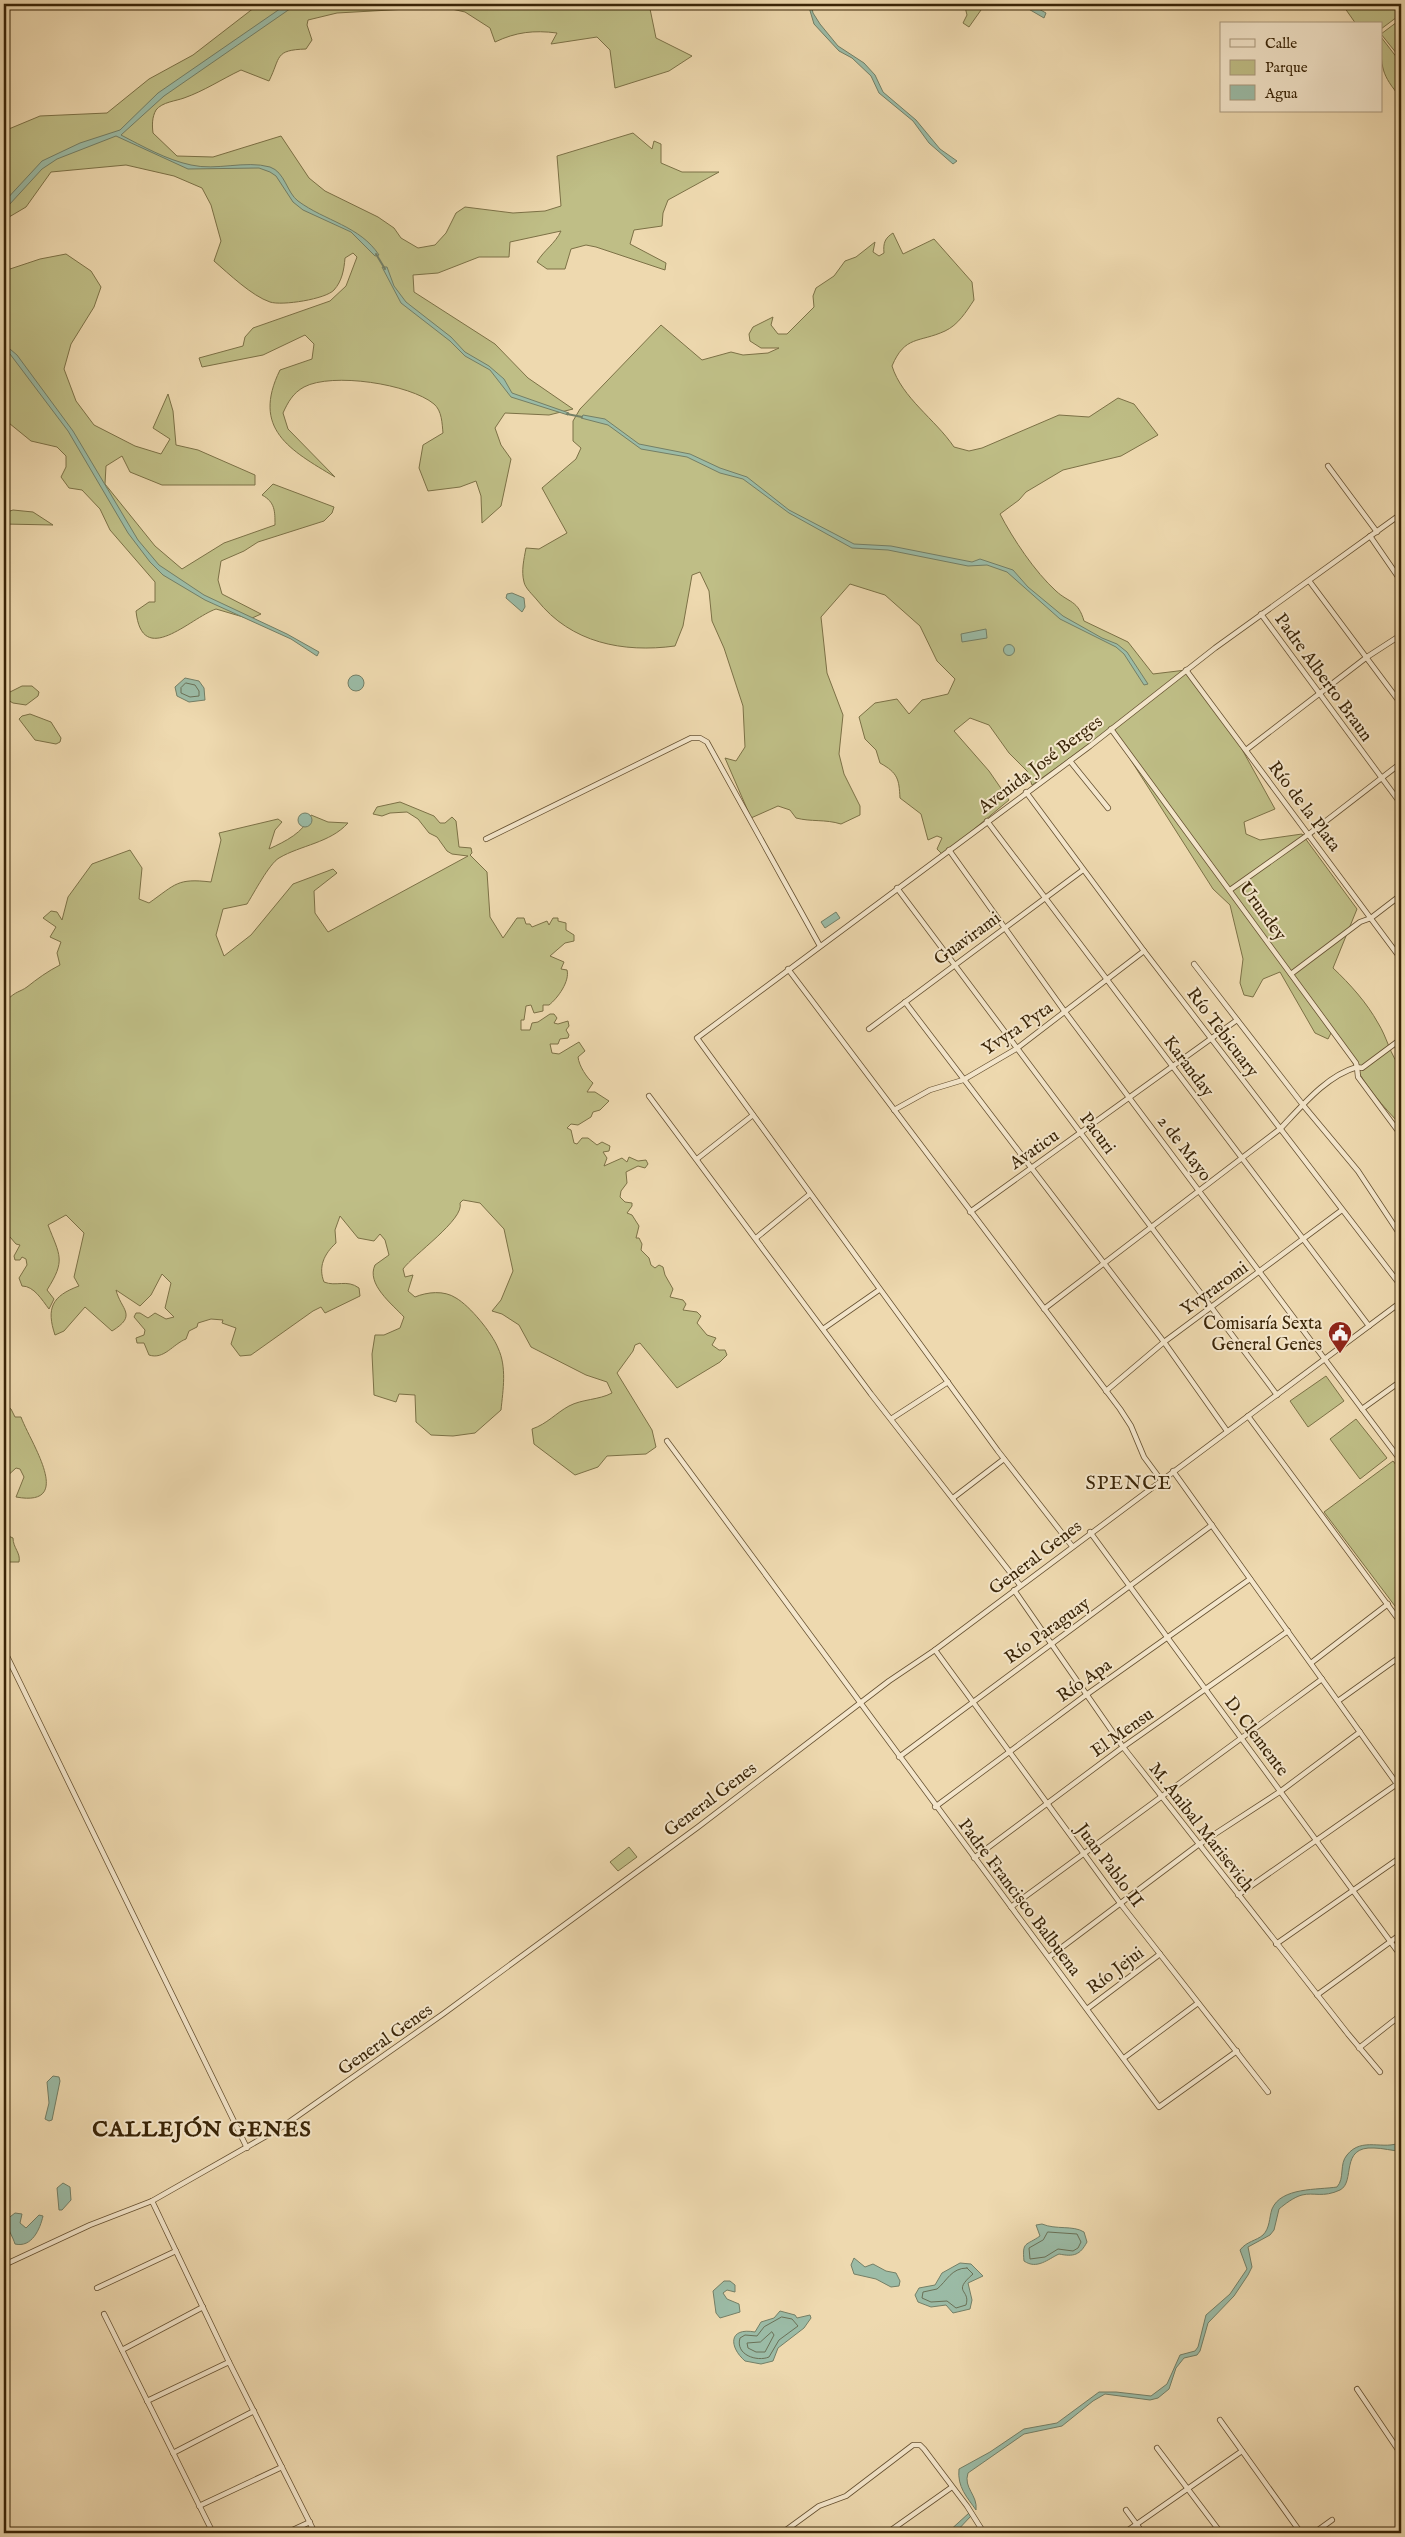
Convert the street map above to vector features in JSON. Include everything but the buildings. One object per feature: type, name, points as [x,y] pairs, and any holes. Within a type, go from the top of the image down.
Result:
[{"type":"street","points":[[1328,466],[1377,532]]},
{"type":"street","name":"Avenida José Berges","points":[[753,1115],[697,1038],[896,888],[1070,761],[1261,614],[1310,582],[1401,514]]},
{"type":"street","points":[[1370,536],[1401,581]]},
{"type":"street","points":[[1310,582],[1401,704]]},
{"type":"street","name":"Padre Alberto Braun","points":[[1261,614],[1401,804]]},
{"type":"street","points":[[1246,750],[1367,657],[1401,635]]},
{"type":"street","name":"Río de la Plata","points":[[1186,670],[1401,959]]},
{"type":"street","name":"Urundey","points":[[1111,729],[1356,1063],[1358,1077],[1401,1136]]},
{"type":"street","points":[[486,839],[691,738],[700,738],[707,742],[820,946]]},
{"type":"street","points":[[1070,761],[1108,808]]},
{"type":"street","points":[[1230,890],[1309,834],[1401,763]]},
{"type":"street","name":"Río Tebicuary","points":[[1026,792],[1144,951],[1401,1286]]},
{"type":"street","name":"Karanday","points":[[987,821],[1368,1326]]},
{"type":"street","name":"2 de Mayo","points":[[949,850],[1065,1012],[1326,1358],[1401,1461]]},
{"type":"street","name":"Guavirami","points":[[869,1029],[954,964],[1084,870]]},
{"type":"street","name":"Pacuri","points":[[896,888],[1277,1395]]},
{"type":"street","points":[[1291,974],[1360,922],[1371,918],[1401,895]]},
{"type":"street","name":"Yvyra Pyta","points":[[894,1110],[930,1090],[963,1080],[1016,1049],[1144,951]]},
{"type":"street","points":[[1194,964],[1302,1105],[1358,1171],[1401,1236]]},
{"type":"street","points":[[788,969],[1106,1391],[1131,1426],[1141,1451],[1161,1480]]},
{"type":"street","points":[[905,1002],[1164,1342],[1227,1431]]},
{"type":"street","name":"Avaticu","points":[[970,1212],[1237,1020]]},
{"type":"street","points":[[1044,1309],[1280,1129],[1302,1105],[1344,1071],[1357,1067],[1362,1068],[1401,1038]]},
{"type":"street","points":[[649,1096],[891,1419],[1020,1586]]},
{"type":"street","points":[[697,1159],[753,1115],[1004,1459],[1072,1546]]},
{"type":"street","points":[[756,1238],[810,1194]]},
{"type":"street","name":"Yvyraromi","points":[[1106,1391],[1164,1342],[1342,1210]]},
{"type":"street","points":[[823,1328],[880,1290]]},
{"type":"street","name":"General Genes","points":[[4,2265],[90,2225],[152,2201],[247,2148],[358,2076],[698,1827],[860,1703],[935,1650],[1090,1532],[1401,1302]]},
{"type":"street","points":[[1362,1409],[1401,1381]]},
{"type":"street","points":[[891,1419],[948,1382]]},
{"type":"street","points":[[1248,1416],[1401,1623]]},
{"type":"street","name":"Padre Francisco Balbuena","points":[[667,1441],[1159,2107],[1237,2051]]},
{"type":"street","points":[[953,1498],[1004,1459]]},
{"type":"street","points":[[1173,1471],[1397,1784],[1238,1896]]},
{"type":"street","name":"Río Paraguay","points":[[899,1757],[1212,1525]]},
{"type":"street","name":"D. Clemente","points":[[1090,1532],[1401,1956]]},
{"type":"street","name":"Río Apa","points":[[935,1806],[1250,1579]]},
{"type":"street","name":"M. Anibal Marisevich","points":[[1014,1590],[1123,1747],[1238,1896],[1380,2072]]},
{"type":"street","points":[[1311,1663],[1388,1604]]},
{"type":"street","name":"El Mensu","points":[[974,1858],[1123,1747],[1288,1631]]},
{"type":"street","points":[[4,1650],[247,2148]]},
{"type":"street","name":"Juan Pablo II","points":[[935,1650],[1120,1903],[1268,2092]]},
{"type":"street","points":[[1338,1702],[1401,1656]]},
{"type":"street","points":[[1011,1907],[1322,1679]]},
{"type":"street","points":[[1049,1957],[1198,1845],[1281,1790],[1360,1732]]},
{"type":"street","points":[[1276,1944],[1401,1857]]},
{"type":"street","points":[[1317,1995],[1401,1934]]},
{"type":"street","name":"Río Jejui","points":[[1087,2009],[1160,1954]]},
{"type":"street","points":[[1124,2058],[1198,2003]]},
{"type":"street","points":[[1359,2048],[1401,2015]]},
{"type":"street","points":[[152,2201],[229,2362],[315,2533]]},
{"type":"street","points":[[97,2288],[176,2251]]},
{"type":"street","points":[[122,2350],[203,2307]]},
{"type":"street","points":[[104,2314],[213,2533]]},
{"type":"street","points":[[147,2401],[229,2362]]},
{"type":"street","points":[[1357,2389],[1401,2454]]},
{"type":"street","points":[[173,2453],[254,2411]]},
{"type":"street","points":[[1220,2420],[1301,2533]]},
{"type":"street","points":[[782,2533],[819,2506],[846,2496],[913,2444],[920,2445],[967,2506],[984,2533]]},
{"type":"street","points":[[1158,2448],[1221,2533]]},
{"type":"street","points":[[1124,2533],[1242,2451]]},
{"type":"street","points":[[199,2506],[282,2467]]},
{"type":"street","points":[[887,2533],[952,2487]]},
{"type":"street","points":[[1126,2510],[1143,2533]]},
{"type":"street","points":[[1314,2533],[1332,2520]]},
{"type":"street","points":[[286,2533],[310,2522]]},
{"type":"green space","points":[[259,4],[649,4],[656,38],[692,56],[669,71],[615,88],[610,50],[597,37],[551,44],[557,33],[533,32],[510,36],[495,42],[490,28],[465,12],[443,7],[337,13],[308,20],[307,25],[312,40],[306,49],[283,53],[269,81],[241,70],[199,92],[169,102],[156,110],[153,121],[153,133],[177,156],[213,157],[281,136],[309,178],[325,191],[378,217],[394,228],[401,238],[418,248],[435,245],[446,233],[456,213],[465,207],[513,213],[545,211],[561,206],[557,156],[633,133],[652,149],[654,141],[661,144],[661,163],[682,172],[719,172],[668,200],[663,213],[662,226],[634,230],[630,244],[666,263],[665,270],[586,245],[571,249],[565,269],[547,269],[537,262],[556,240],[561,231],[510,242],[509,257],[479,257],[438,273],[413,275],[414,292],[495,344],[528,378],[573,409],[549,415],[505,413],[495,428],[501,445],[511,459],[501,506],[482,523],[481,496],[476,481],[460,487],[428,491],[419,468],[423,445],[443,433],[439,410],[434,404],[423,397],[390,386],[351,381],[317,383],[304,387],[297,392],[283,413],[288,429],[335,477],[290,447],[280,436],[273,423],[270,408],[272,390],[280,370],[312,359],[314,344],[305,335],[263,355],[202,367],[199,358],[243,346],[245,337],[253,328],[330,301],[346,286],[357,257],[353,253],[345,258],[341,279],[337,287],[329,293],[304,301],[270,302],[248,290],[214,261],[221,241],[211,205],[202,188],[174,176],[126,165],[51,172],[26,207],[4,220],[4,194],[7,192],[4,175],[4,131],[40,116],[107,113],[149,79],[193,55]]},
{"type":"green space","points":[[970,4],[979,4],[981,10],[969,27],[963,23],[967,15],[965,7]]},
{"type":"green space","points":[[1342,4],[1401,4],[1401,14],[1382,28],[1382,22],[1355,22]]},
{"type":"green space","points":[[1401,19],[1401,59],[1382,35],[1382,33]]},
{"type":"green space","points":[[1382,38],[1401,63],[1401,98],[1389,83],[1382,64]]},
{"type":"green space","points":[[893,233],[903,254],[934,239],[972,282],[974,300],[958,322],[936,335],[908,344],[902,349],[892,366],[903,388],[954,447],[969,451],[982,448],[1059,415],[1089,417],[1118,398],[1134,404],[1158,435],[1121,456],[1063,470],[1026,492],[1019,500],[1000,514],[1032,565],[1056,591],[1076,605],[1084,621],[1128,642],[1153,674],[1186,670],[1233,733],[1275,809],[1244,822],[1246,834],[1260,840],[1302,834],[1357,909],[1333,968],[1369,1008],[1401,1068],[1401,1125],[1369,1088],[1336,1035],[1332,1031],[1328,1039],[1315,1033],[1280,972],[1263,979],[1253,997],[1244,995],[1240,983],[1243,959],[1230,905],[1213,889],[1111,729],[1032,785],[1027,771],[1009,753],[989,725],[970,718],[954,731],[989,771],[1009,800],[943,855],[937,849],[942,838],[937,836],[928,840],[921,814],[900,798],[899,786],[894,773],[880,763],[876,750],[865,739],[859,717],[875,703],[897,699],[909,714],[922,700],[948,694],[955,679],[937,661],[920,626],[885,595],[850,584],[821,617],[827,673],[843,715],[839,754],[844,774],[860,806],[860,815],[841,824],[796,818],[790,810],[778,806],[751,818],[725,758],[736,761],[745,747],[743,706],[724,648],[712,621],[709,591],[700,572],[692,575],[683,626],[675,646],[656,648],[617,646],[599,642],[582,635],[551,615],[526,587],[523,565],[526,548],[539,549],[567,533],[542,488],[576,459],[581,448],[573,441],[573,421],[580,409],[661,325],[702,360],[731,352],[743,355],[768,353],[779,348],[761,348],[750,341],[749,334],[753,327],[773,317],[771,325],[778,334],[787,334],[814,307],[813,296],[816,288],[834,276],[845,261],[856,257],[875,242],[873,252],[879,256],[884,253],[885,241]]},
{"type":"green space","points":[[66,254],[91,271],[101,287],[94,307],[71,344],[64,369],[76,401],[94,425],[135,446],[161,454],[170,439],[153,428],[168,394],[173,411],[176,445],[198,450],[255,475],[255,485],[162,485],[130,472],[122,456],[106,466],[105,484],[155,546],[182,569],[224,543],[275,525],[272,504],[262,495],[273,484],[334,507],[332,513],[324,521],[258,542],[244,551],[221,561],[218,580],[222,594],[261,614],[250,619],[216,609],[168,635],[157,638],[147,636],[140,628],[136,611],[149,602],[155,602],[155,582],[110,530],[100,509],[82,490],[69,488],[61,477],[66,467],[66,456],[57,447],[31,441],[4,419],[4,271],[40,259]]},
{"type":"green space","points":[[13,510],[33,512],[53,525],[4,524],[4,513]]},
{"type":"green space","points":[[22,686],[32,686],[39,692],[38,696],[26,705],[13,703],[6,699],[6,694]]},
{"type":"green space","points":[[30,714],[51,722],[61,738],[60,742],[56,744],[35,740],[19,719]]},
{"type":"green space","points":[[400,802],[434,816],[440,823],[445,823],[452,817],[456,821],[459,847],[471,848],[472,853],[470,855],[487,872],[490,917],[503,938],[517,918],[524,918],[526,924],[530,924],[532,927],[547,921],[549,925],[553,918],[558,918],[558,921],[566,923],[566,930],[574,935],[574,941],[565,943],[550,956],[564,962],[561,969],[567,970],[567,979],[562,989],[549,1005],[543,1005],[543,1011],[534,1013],[531,1005],[526,1006],[524,1020],[521,1020],[521,1030],[530,1030],[532,1023],[538,1022],[550,1014],[554,1014],[557,1018],[554,1023],[558,1024],[568,1021],[569,1026],[566,1030],[569,1035],[568,1038],[560,1039],[558,1044],[550,1044],[552,1053],[559,1054],[579,1042],[585,1051],[578,1057],[580,1064],[593,1083],[587,1092],[595,1092],[609,1101],[600,1110],[593,1112],[591,1117],[578,1125],[571,1124],[567,1128],[571,1130],[574,1143],[577,1144],[582,1138],[588,1138],[597,1145],[602,1142],[610,1146],[609,1151],[603,1152],[607,1158],[604,1166],[622,1158],[627,1162],[629,1157],[638,1161],[646,1160],[648,1164],[645,1168],[638,1166],[626,1172],[627,1183],[621,1191],[620,1197],[625,1202],[632,1203],[627,1213],[632,1215],[639,1226],[636,1238],[639,1238],[642,1244],[641,1250],[649,1258],[651,1265],[655,1268],[659,1265],[663,1267],[673,1289],[670,1297],[683,1300],[686,1304],[683,1310],[697,1312],[701,1316],[697,1323],[707,1335],[716,1338],[712,1345],[719,1350],[725,1350],[727,1355],[720,1362],[677,1388],[640,1343],[635,1345],[633,1351],[617,1373],[652,1430],[656,1447],[646,1454],[607,1456],[598,1467],[575,1475],[534,1444],[532,1429],[574,1404],[612,1393],[607,1382],[586,1375],[531,1347],[519,1325],[502,1314],[492,1311],[501,1300],[513,1271],[504,1229],[480,1203],[463,1200],[460,1203],[455,1218],[403,1269],[405,1277],[413,1275],[408,1291],[415,1297],[430,1293],[441,1293],[451,1295],[468,1307],[491,1335],[501,1355],[504,1379],[501,1410],[475,1433],[453,1436],[431,1435],[416,1422],[415,1395],[399,1394],[396,1402],[374,1395],[372,1354],[375,1335],[384,1335],[400,1328],[404,1317],[387,1300],[374,1279],[375,1265],[389,1255],[385,1240],[380,1234],[374,1241],[358,1238],[340,1216],[335,1230],[336,1243],[325,1256],[322,1276],[324,1282],[355,1285],[359,1288],[360,1296],[325,1313],[321,1307],[313,1311],[251,1355],[240,1356],[231,1344],[236,1328],[222,1323],[223,1320],[211,1319],[198,1323],[197,1327],[189,1331],[186,1339],[164,1353],[154,1356],[149,1355],[144,1343],[137,1343],[136,1338],[144,1335],[145,1330],[134,1317],[136,1313],[140,1313],[148,1318],[155,1313],[166,1319],[174,1317],[165,1308],[171,1283],[162,1274],[151,1295],[140,1306],[116,1290],[126,1316],[124,1321],[112,1331],[85,1307],[64,1331],[55,1335],[52,1326],[52,1310],[57,1299],[79,1286],[74,1277],[84,1233],[66,1215],[48,1225],[56,1244],[59,1258],[57,1272],[47,1290],[54,1299],[49,1309],[34,1291],[22,1286],[19,1278],[27,1265],[26,1259],[22,1257],[20,1260],[15,1260],[14,1256],[20,1245],[16,1244],[10,1237],[7,1238],[4,1248],[4,1000],[7,1000],[60,965],[57,953],[61,942],[50,937],[56,927],[43,918],[51,911],[57,912],[62,920],[68,897],[92,864],[130,850],[142,868],[139,899],[149,903],[177,884],[191,881],[211,882],[221,840],[219,833],[278,819],[282,822],[275,830],[269,849],[299,832],[311,815],[328,822],[348,823],[333,835],[275,861],[266,872],[247,904],[223,909],[216,935],[224,956],[251,935],[293,884],[333,869],[337,873],[314,891],[315,913],[328,932],[468,856],[452,854],[447,851],[437,837],[429,833],[418,819],[407,812],[390,813],[382,816],[373,814],[377,807]]},
{"type":"green space","points":[[1326,1376],[1344,1401],[1308,1427],[1290,1401]]},
{"type":"green space","points":[[4,1404],[11,1409],[15,1417],[21,1417],[44,1470],[46,1483],[43,1493],[34,1498],[16,1497],[24,1477],[20,1469],[16,1468],[4,1479]]},
{"type":"green space","points":[[1356,1419],[1387,1458],[1360,1479],[1330,1439]]},
{"type":"green space","points":[[1393,1461],[1401,1471],[1401,1614],[1324,1512]]},
{"type":"green space","points":[[4,1534],[13,1538],[19,1562],[4,1562]]},
{"type":"green space","points":[[629,1847],[637,1857],[618,1871],[610,1862]]},
{"type":"water","points":[[287,4],[297,4],[164,96],[121,135],[164,156],[191,165],[211,167],[260,165],[270,167],[279,173],[298,201],[352,230],[371,245],[379,255],[375,256],[351,232],[303,210],[293,202],[276,176],[270,172],[259,168],[188,169],[116,136],[57,159],[42,169],[4,208],[4,202],[42,161],[80,143],[120,130],[158,93]]},
{"type":"water","points":[[808,4],[811,4],[813,13],[820,24],[838,46],[864,63],[875,75],[883,92],[916,120],[940,149],[957,161],[953,164],[929,143],[913,121],[879,93],[871,76],[852,58],[839,51],[814,24]]},
{"type":"water","points":[[1020,4],[1030,4],[1046,13],[1044,18]]},
{"type":"water","points":[[382,267],[387,267],[394,286],[406,302],[451,337],[465,352],[489,366],[504,379],[512,393],[569,413],[568,415],[511,397],[490,370],[465,356],[450,341],[401,303]]},
{"type":"water","points":[[4,344],[17,355],[73,431],[138,540],[159,565],[204,595],[287,634],[319,652],[317,656],[291,639],[205,600],[163,575],[150,562],[128,533],[68,431],[10,354],[4,350]]},
{"type":"water","points":[[583,415],[605,419],[639,444],[690,454],[720,468],[747,477],[789,510],[854,544],[891,546],[972,562],[980,559],[1013,570],[1028,587],[1063,616],[1102,638],[1117,644],[1127,652],[1148,684],[1144,685],[1124,654],[1116,647],[1060,619],[1007,572],[987,565],[968,566],[888,550],[852,548],[789,513],[743,479],[720,473],[687,457],[641,449],[608,425],[581,418]]},
{"type":"water","points":[[512,593],[524,598],[525,607],[522,612],[506,598],[507,594]]},
{"type":"water","points":[[986,629],[987,638],[962,642],[961,634]]},
{"type":"water","points":[[1009,644],[1015,650],[1009,656],[1003,650]]},
{"type":"water","points":[[353,675],[359,675],[364,680],[362,689],[353,691],[348,686],[348,680]]},
{"type":"water","points":[[185,678],[199,681],[204,688],[205,700],[189,702],[177,696],[175,687]]},
{"type":"water","points":[[302,813],[308,813],[312,820],[308,827],[302,827],[298,823],[298,817]]},
{"type":"water","points":[[836,912],[840,918],[825,928],[821,922]]},
{"type":"water","points":[[53,2076],[59,2077],[60,2081],[52,2120],[49,2121],[45,2119],[49,2103],[47,2082]]},
{"type":"water","points":[[1401,2142],[1401,2151],[1374,2148],[1363,2149],[1356,2153],[1352,2158],[1345,2186],[1340,2190],[1329,2194],[1302,2195],[1279,2209],[1274,2230],[1270,2235],[1248,2247],[1252,2267],[1248,2275],[1234,2296],[1208,2323],[1200,2351],[1197,2355],[1184,2358],[1176,2368],[1169,2389],[1158,2398],[1150,2400],[1105,2394],[1093,2401],[1062,2426],[1024,2434],[968,2473],[967,2483],[975,2500],[976,2510],[961,2486],[959,2469],[990,2452],[1024,2429],[1057,2423],[1099,2392],[1151,2396],[1167,2384],[1180,2355],[1195,2351],[1198,2347],[1206,2315],[1230,2294],[1247,2269],[1240,2250],[1263,2235],[1268,2226],[1272,2209],[1277,2202],[1292,2193],[1337,2187],[1347,2155],[1359,2146],[1388,2145]]},
{"type":"water","points":[[63,2183],[70,2187],[71,2200],[62,2210],[59,2210],[57,2188]]},
{"type":"water","points":[[15,2213],[22,2214],[20,2223],[26,2228],[39,2215],[43,2216],[37,2232],[26,2243],[15,2244],[7,2225],[6,2220]]},
{"type":"water","points":[[1042,2224],[1080,2230],[1084,2232],[1087,2242],[1082,2250],[1073,2255],[1059,2254],[1038,2264],[1024,2261],[1024,2247],[1040,2236],[1036,2225]]},
{"type":"water","points":[[854,2258],[865,2267],[873,2264],[886,2271],[896,2273],[900,2281],[899,2286],[891,2287],[876,2279],[854,2274],[851,2265]]},
{"type":"water","points":[[960,2263],[971,2264],[983,2276],[968,2283],[972,2300],[970,2309],[953,2313],[946,2305],[931,2307],[918,2302],[915,2295],[919,2288],[935,2285],[942,2273]]},
{"type":"water","points":[[724,2281],[730,2281],[735,2285],[735,2292],[727,2290],[723,2293],[727,2299],[739,2304],[740,2312],[720,2318],[716,2313],[713,2291]]},
{"type":"water","points":[[780,2311],[795,2315],[797,2318],[810,2315],[811,2318],[804,2328],[778,2348],[773,2361],[761,2364],[745,2361],[736,2350],[734,2339],[736,2335],[746,2331],[755,2332],[761,2322],[774,2318]]},
{"type":"water","points":[[969,2513],[971,2516],[955,2533],[947,2533]]},
{"type":"waterway","points":[[376,254],[385,269]]},
{"type":"waterway","points":[[567,414],[582,417]]},
{"type":"place","name":"Comisaría Sexta General Genes","points":[[1340,1354]]},
{"type":"district","name":"SPENCE","points":[[1129,1482]]},
{"type":"district","name":"CALLEJÓN GENES","points":[[202,2128]]}]
